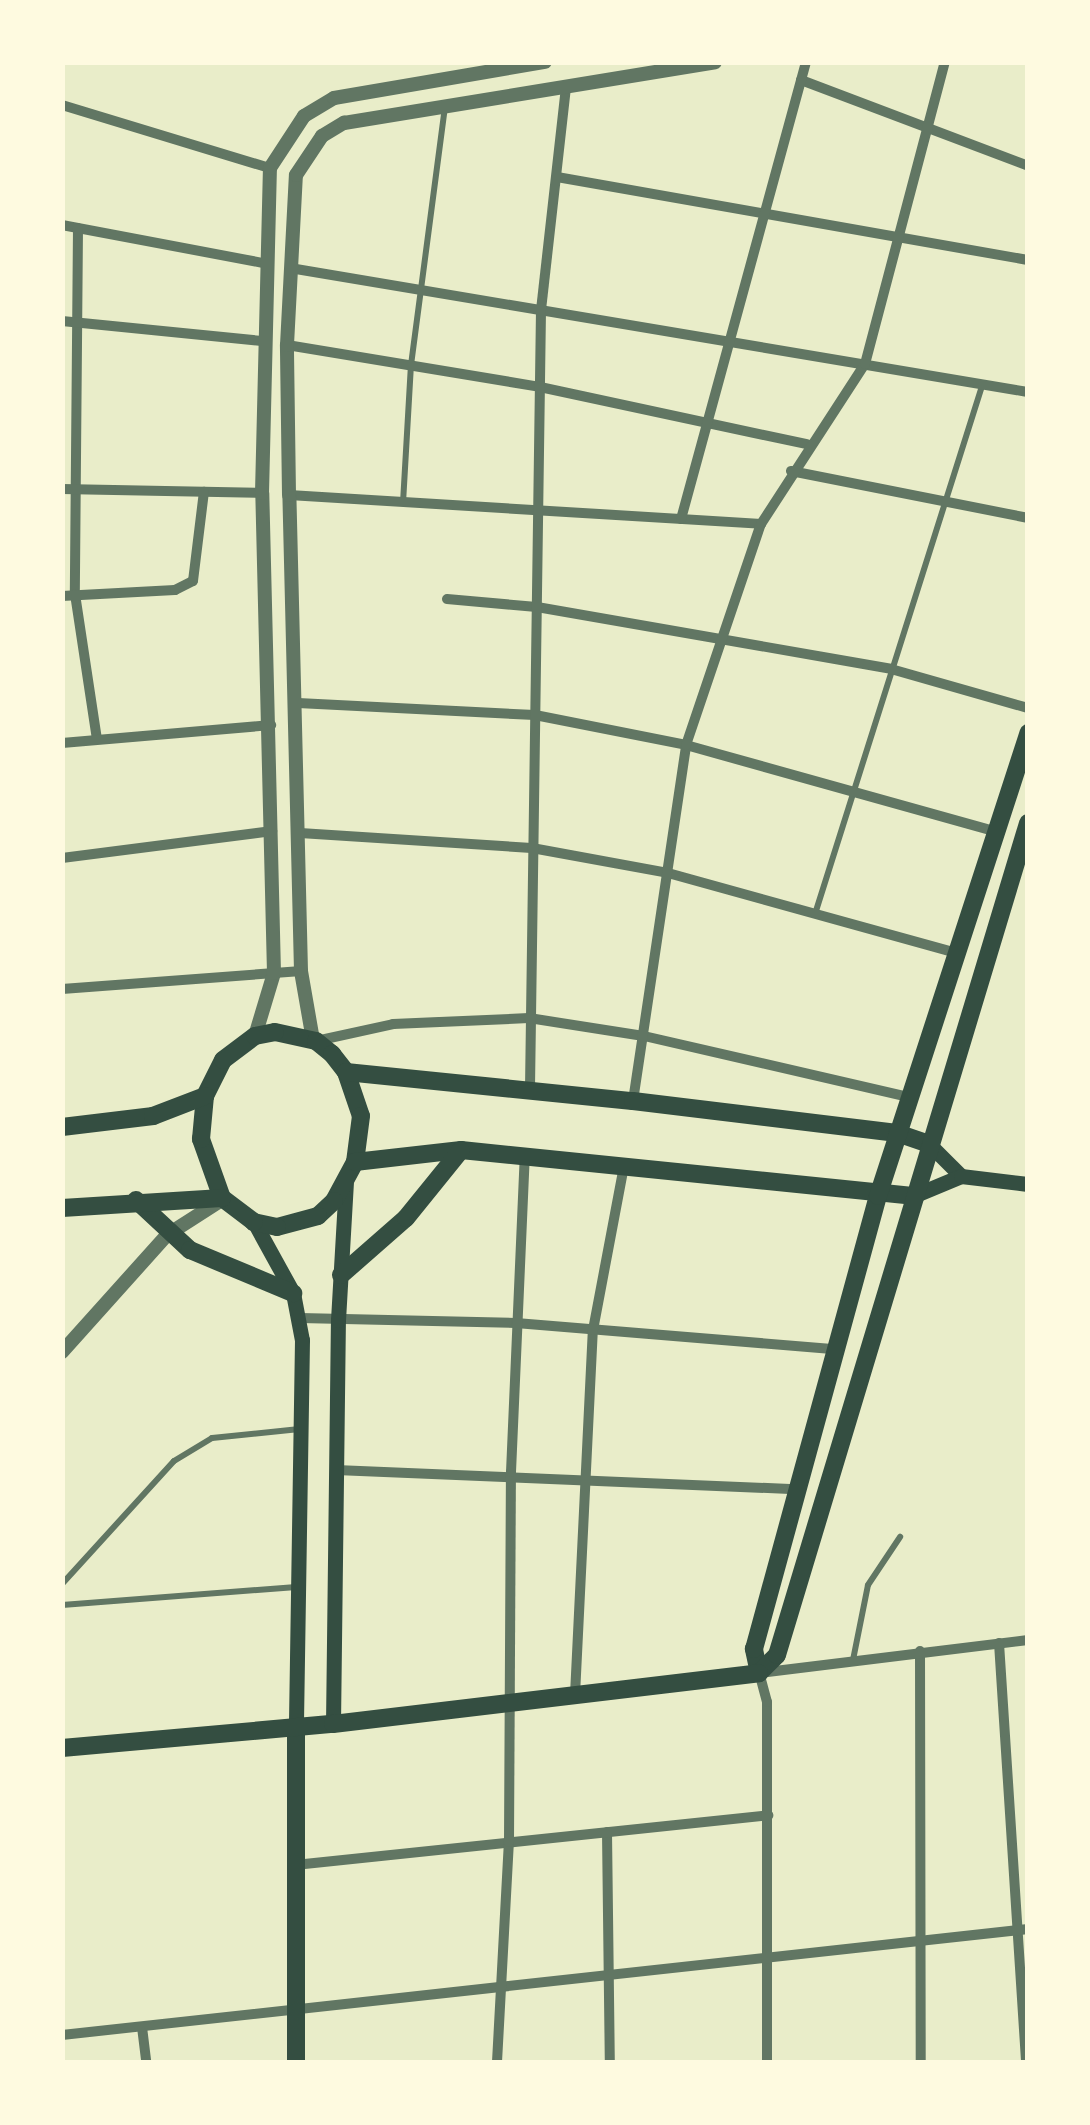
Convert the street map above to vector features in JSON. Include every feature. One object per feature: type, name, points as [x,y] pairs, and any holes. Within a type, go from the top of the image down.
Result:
[{"type":"main road","points":[[759,1673],[754,1649],[878,1196],[1028,733]]},
{"type":"main road","points":[[62,1748],[332,1724],[759,1673],[777,1655],[1028,822]]},
{"type":"main road","points":[[254,1222],[277,1227],[308,1220],[346,1183],[356,1162],[361,1116],[346,1072],[314,1040],[275,1032],[255,1036],[222,1060],[205,1096],[204,1160],[223,1198],[254,1222],[293,1293],[300,1318],[302,1429],[294,1865],[296,2062]]},
{"type":"main road","points":[[346,1072],[530,1088],[898,1133],[929,1144],[961,1176]]},
{"type":"main road","points":[[62,1127],[153,1116],[205,1096]]},
{"type":"main road","points":[[356,1162],[461,1150],[878,1196],[913,1196],[961,1176],[1024,1179]]},
{"type":"main road","points":[[341,1275],[406,1218],[461,1150]]},
{"type":"main road","points":[[332,1724],[338,1320],[346,1183]]},
{"type":"main road","points":[[62,1208],[136,1200],[223,1198]]},
{"type":"main road","points":[[136,1200],[168,1235],[293,1293]]},
{"type":"street","points":[[255,1036],[274,973],[271,725],[262,493],[263,263],[270,168],[281,142],[304,116],[334,98],[545,62]]},
{"type":"street","points":[[715,62],[344,124],[304,156],[293,198],[287,345],[298,703],[301,972],[314,1040],[412,1022],[528,1018],[644,1036],[909,1097]]},
{"type":"street","points":[[681,519],[806,62]]},
{"type":"street","points":[[633,1100],[686,745],[761,524],[807,444],[865,364],[945,62]]},
{"type":"street","points":[[802,80],[1028,166]]},
{"type":"street","points":[[530,1088],[541,310],[566,87]]},
{"type":"street","points":[[62,105],[270,168]]},
{"type":"street","points":[[281,142],[304,156]]},
{"type":"street","points":[[558,177],[1028,260]]},
{"type":"street","points":[[62,225],[263,263]]},
{"type":"street","points":[[78,228],[76,489],[69,595],[97,740]]},
{"type":"street","points":[[290,268],[420,293],[730,339],[1028,392]]},
{"type":"street","points":[[62,321],[262,340]]},
{"type":"street","points":[[287,345],[540,387],[807,444]]},
{"type":"street","points":[[792,471],[1028,518]]},
{"type":"street","points":[[62,489],[262,493]]},
{"type":"street","points":[[69,595],[176,590],[193,581],[204,492]]},
{"type":"street","points":[[290,495],[761,524]]},
{"type":"street","points":[[447,598],[537,608],[891,669],[1028,708]]},
{"type":"street","points":[[298,703],[535,715],[686,745],[996,831]]},
{"type":"street","points":[[62,743],[271,725]]},
{"type":"street","points":[[62,858],[272,831]]},
{"type":"street","points":[[300,833],[532,848],[668,873],[956,953]]},
{"type":"street","points":[[62,989],[301,972]]},
{"type":"street","points":[[497,2062],[509,1842],[511,1472],[526,1156]]},
{"type":"street","points":[[574,1695],[592,1330],[624,1166]]},
{"type":"street","points":[[62,1352],[168,1235],[223,1198]]},
{"type":"street","points":[[300,1318],[516,1324],[835,1349]]},
{"type":"street","points":[[336,1470],[511,1472],[796,1490]]},
{"type":"street","points":[[767,2062],[767,1702],[759,1673],[1028,1640]]},
{"type":"street","points":[[999,1643],[1022,1929],[1026,2062]]},
{"type":"street","points":[[920,1651],[924,1940],[921,2062]]},
{"type":"street","points":[[294,1865],[768,1815]]},
{"type":"street","points":[[606,1832],[610,2062]]},
{"type":"street","points":[[62,2035],[1022,1929]]},
{"type":"street","points":[[142,2027],[146,2062]]},
{"type":"lane","points":[[403,504],[411,365],[445,106]]},
{"type":"lane","points":[[815,914],[983,384]]},
{"type":"lane","points":[[62,1584],[174,1462],[212,1438],[302,1429]]},
{"type":"lane","points":[[853,1662],[868,1585],[900,1537]]},
{"type":"lane","points":[[62,1605],[298,1587]]}]
